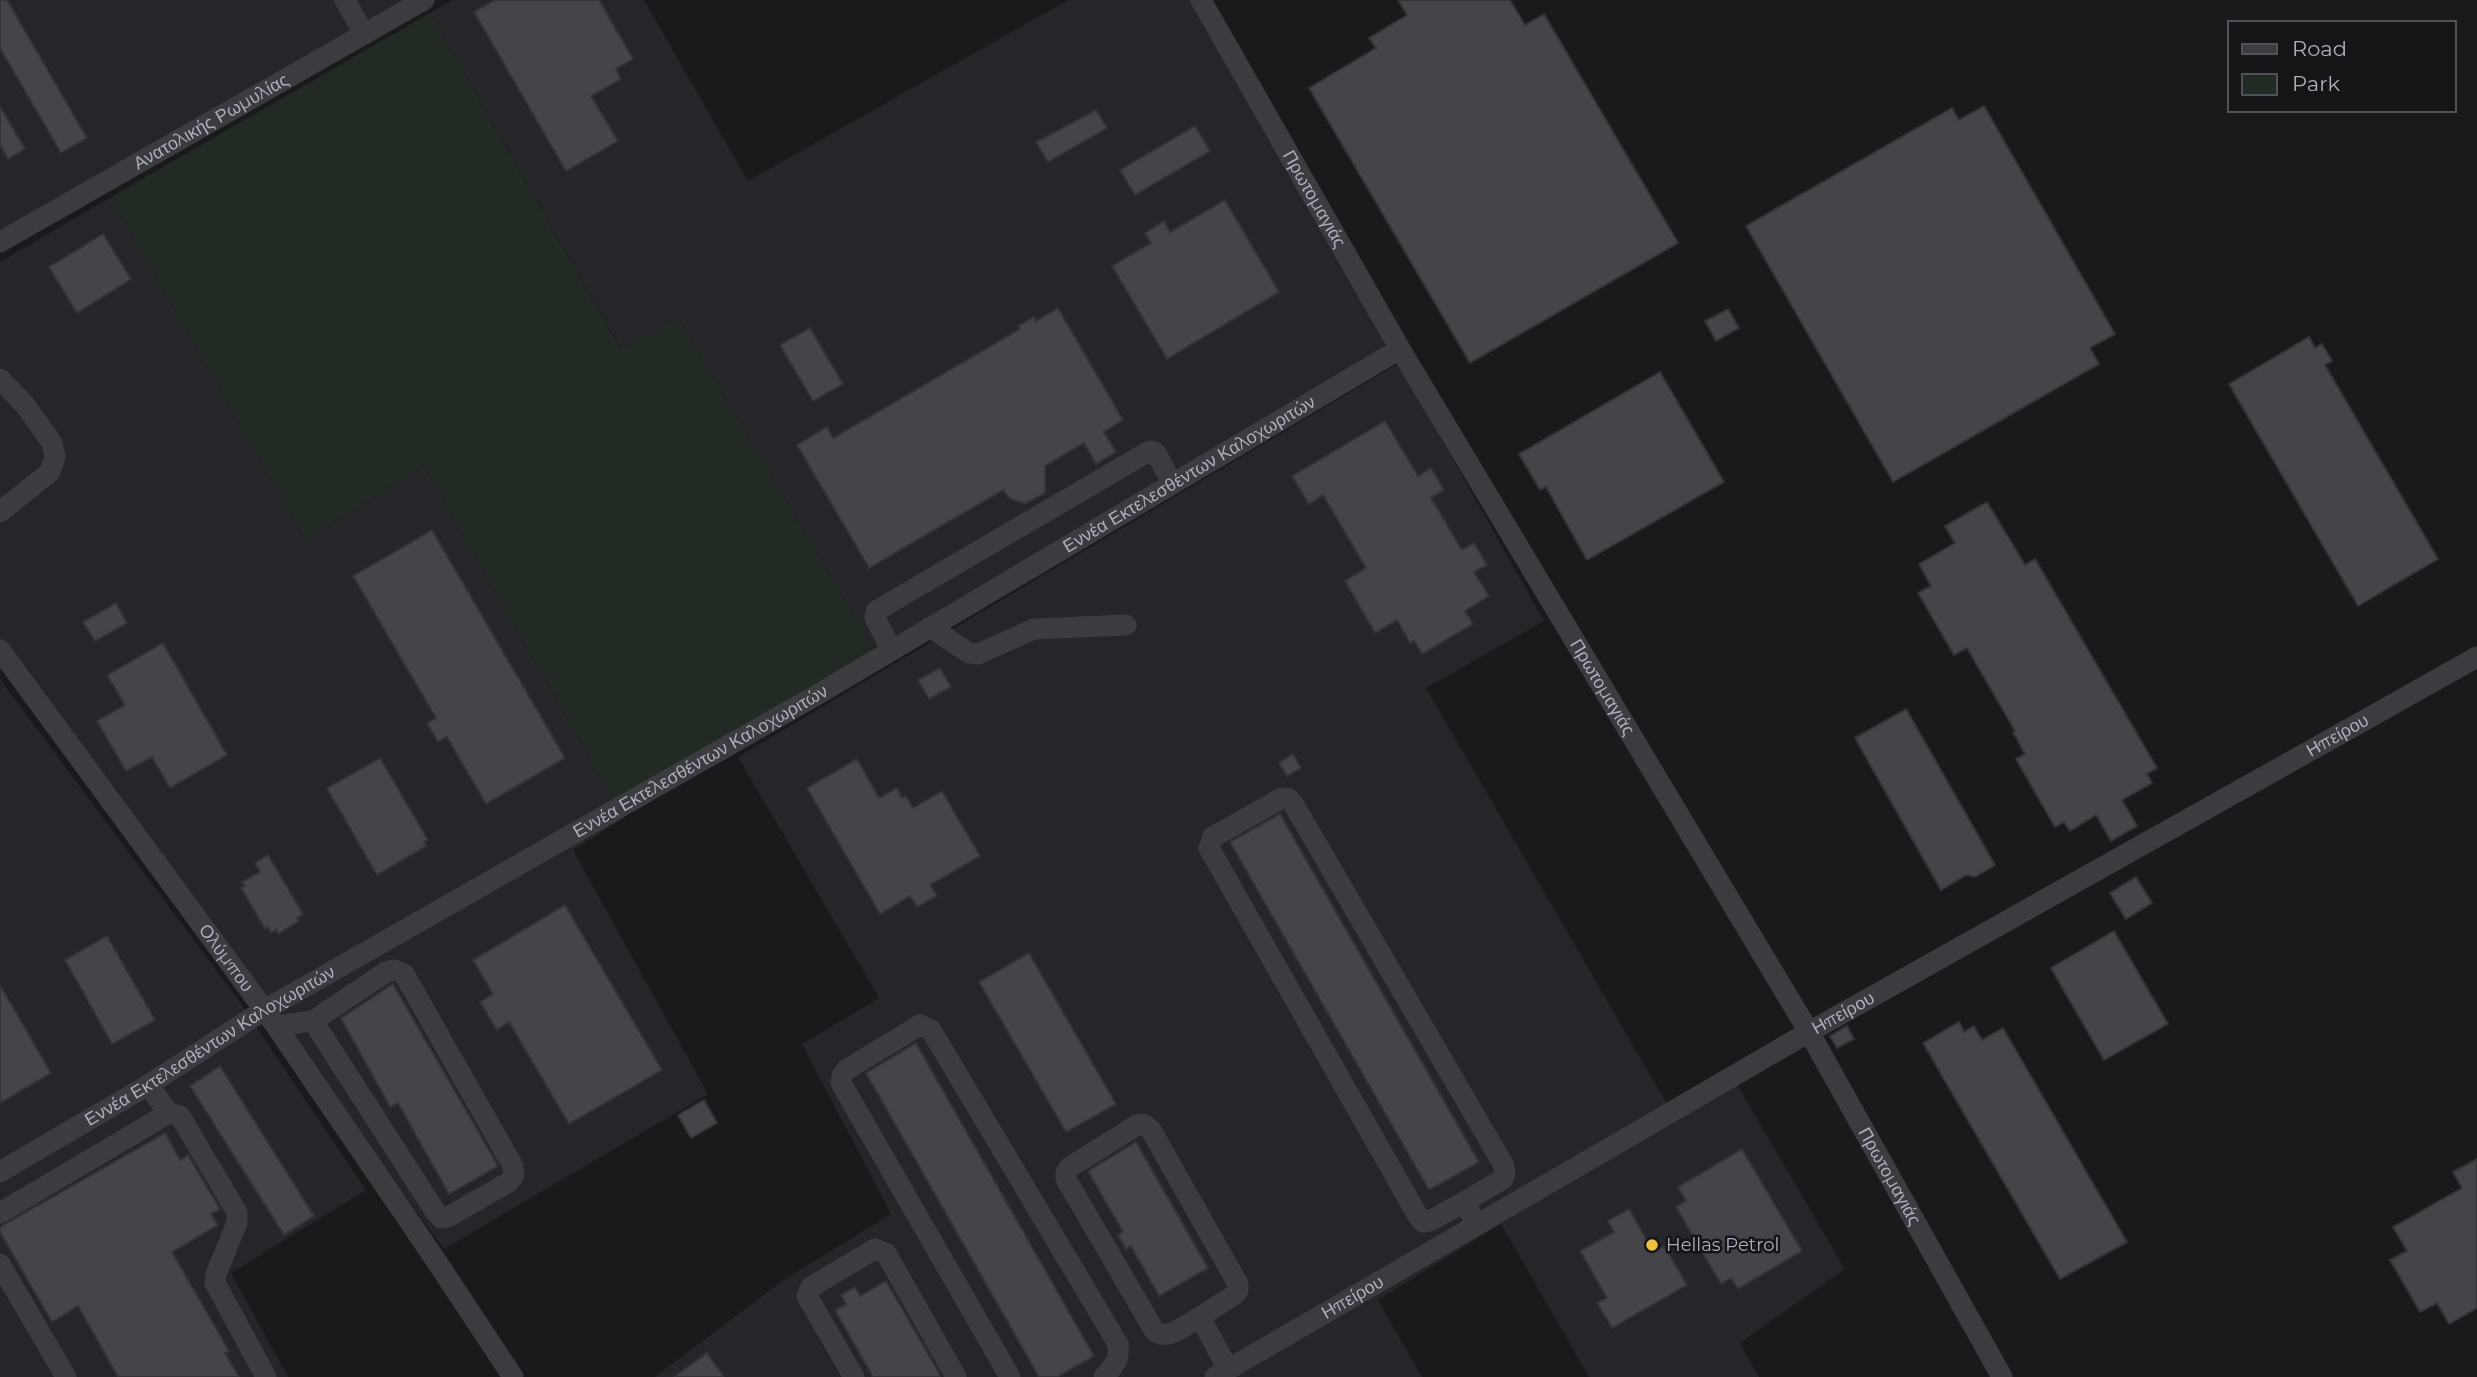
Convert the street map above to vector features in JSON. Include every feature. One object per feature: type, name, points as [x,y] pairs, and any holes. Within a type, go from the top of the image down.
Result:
[{"type":"street","points":[[345,0],[364,34]]},
{"type":"street","name":"Πρωτομαγιάς","points":[[1201,0],[1400,349],[1809,1032],[2002,1377]]},
{"type":"street","name":"Ανατολικής Ρωμυλίας","points":[[0,242],[364,34],[415,2]]},
{"type":"street","name":"Εννέα Εκτελεσθέντων Καλοχωριτών","points":[[0,1172],[148,1085],[270,1018],[1400,349]]},
{"type":"street","points":[[0,379],[25,405],[52,443],[54,457],[50,472],[0,512]]},
{"type":"street","points":[[891,649],[874,618],[876,611],[1146,453],[1156,453],[1172,483]]},
{"type":"street","points":[[930,627],[969,653],[978,654],[1034,629],[1126,625]]},
{"type":"street","name":"Ολύμπου","points":[[0,650],[270,1018],[513,1377]]},
{"type":"street","name":"Ηπείρου","points":[[1222,1373],[1809,1032],[2477,656]]},
{"type":"street","points":[[1282,798],[1289,799],[1294,805],[1503,1164],[1506,1172],[1503,1179],[1464,1202],[1430,1222],[1423,1222],[1418,1216],[1209,848],[1213,837],[1282,798]]},
{"type":"street","points":[[270,1018],[313,1021],[386,972],[394,970],[404,974],[513,1166],[514,1175],[509,1182],[448,1217],[441,1218],[313,1021]]},
{"type":"street","points":[[1010,1377],[841,1083],[846,1070],[920,1025],[931,1030],[1118,1344],[1119,1356],[1116,1364],[1104,1377]]},
{"type":"street","points":[[148,1085],[169,1113],[180,1116],[237,1212],[237,1223],[216,1274],[215,1283],[266,1377]]},
{"type":"street","points":[[0,1213],[169,1113]]},
{"type":"street","points":[[1144,1124],[1151,1130],[1238,1284],[1238,1291],[1234,1295],[1200,1317],[1167,1336],[1154,1330],[1066,1180],[1066,1172],[1070,1167],[1137,1125],[1144,1124]]},
{"type":"street","points":[[1464,1202],[1477,1225]]},
{"type":"street","points":[[854,1377],[807,1296],[811,1287],[875,1249],[886,1253],[956,1377]]},
{"type":"street","points":[[0,1264],[66,1377]]},
{"type":"street","points":[[1200,1317],[1222,1373]]},
{"type":"shaded area","points":[[0,0],[414,0],[0,237]]},
{"type":"shaded area","points":[[452,0],[644,0],[748,181],[1068,0],[1191,0],[1387,338],[1381,352],[875,652],[678,318],[622,351],[430,13]]},
{"type":"shaded area","points":[[111,197],[306,540],[424,465],[624,818],[573,850],[708,1094],[444,1249],[0,645],[0,262]]},
{"type":"shaded area","points":[[1399,363],[1544,621],[1426,688],[1667,1104],[1728,1069],[1845,1269],[1740,1343],[1759,1377],[1589,1377],[1501,1224],[1378,1300],[1422,1377],[655,1377],[782,1281],[891,1214],[802,1044],[879,998],[738,757]]},
{"type":"shaded area","points":[[0,679],[237,998],[366,1190],[231,1273],[288,1377],[0,1377]]},
{"type":"green space","points":[[430,13],[621,350],[678,318],[875,652],[615,802],[424,465],[306,540],[111,197]]},
{"type":"building","points":[[0,0],[7,0],[87,138],[61,153],[0,48]]},
{"type":"building","points":[[495,0],[599,0],[633,59],[616,69],[621,79],[591,96],[618,141],[566,171],[474,12]]},
{"type":"building","points":[[1398,0],[1510,0],[1525,25],[1544,14],[1678,243],[1470,363],[1309,88],[1376,48],[1369,38],[1407,15]]},
{"type":"building","points":[[0,106],[25,149],[8,159],[0,145]]},
{"type":"building","points":[[1984,106],[2115,334],[2090,348],[2099,364],[1893,482],[1746,226],[1952,108],[1959,120]]},
{"type":"building","points":[[1096,110],[1107,128],[1048,162],[1036,142]]},
{"type":"building","points":[[1195,126],[1210,151],[1135,195],[1120,170]]},
{"type":"building","points":[[1225,200],[1279,292],[1167,359],[1112,266],[1151,243],[1145,233],[1164,221],[1170,232]]},
{"type":"building","points":[[103,234],[131,279],[77,313],[49,267]]},
{"type":"building","points":[[1058,308],[1123,420],[1104,432],[1116,452],[1096,464],[1084,443],[1045,466],[1045,493],[1025,504],[1009,498],[1003,490],[869,568],[797,445],[827,427],[833,438],[1020,329],[1018,326],[1034,317],[1036,321]]},
{"type":"building","points":[[1728,309],[1739,328],[1716,341],[1705,321]]},
{"type":"building","points":[[810,328],[843,384],[813,401],[780,345]]},
{"type":"building","points":[[2309,337],[2315,348],[2322,344],[2332,361],[2325,365],[2438,559],[2358,606],[2229,384]]},
{"type":"building","points":[[1660,372],[1724,482],[1587,560],[1546,487],[1540,490],[1519,454]]},
{"type":"building","points":[[1385,421],[1418,476],[1431,468],[1444,490],[1431,498],[1462,550],[1474,543],[1487,565],[1474,572],[1489,596],[1465,611],[1473,624],[1422,654],[1414,641],[1410,643],[1397,620],[1375,633],[1345,581],[1366,568],[1323,495],[1309,504],[1292,476]]},
{"type":"building","points":[[1987,502],[2025,565],[2035,559],[2157,768],[2147,774],[2152,783],[2122,800],[2137,826],[2111,841],[2096,815],[2070,831],[2064,822],[2055,827],[2016,759],[2025,754],[2013,732],[2015,731],[1967,648],[1954,655],[1918,593],[1931,586],[1919,564],[1955,543],[1945,526]]},
{"type":"building","points":[[432,530],[565,758],[486,804],[447,737],[438,742],[427,723],[436,718],[353,576]]},
{"type":"building","points":[[116,603],[127,623],[95,641],[83,622]]},
{"type":"building","points":[[163,643],[227,755],[170,788],[152,757],[126,771],[97,721],[125,705],[107,675]]},
{"type":"building","points":[[940,668],[951,687],[929,699],[918,680]]},
{"type":"building","points":[[1906,709],[1995,865],[1975,877],[1966,875],[1941,890],[1855,738]]},
{"type":"building","points":[[1293,754],[1301,768],[1287,776],[1279,763]]},
{"type":"building","points":[[380,758],[428,840],[424,842],[426,846],[377,875],[327,788]]},
{"type":"building","points":[[857,759],[879,798],[897,788],[902,798],[906,796],[913,808],[942,791],[980,856],[930,885],[937,896],[917,907],[910,896],[880,914],[807,788]]},
{"type":"building","points":[[1280,814],[1479,1162],[1429,1190],[1230,842]]},
{"type":"building","points":[[268,855],[303,914],[297,918],[299,921],[278,934],[276,930],[271,933],[268,927],[265,929],[241,888],[245,886],[242,882],[260,872],[255,863]]},
{"type":"building","points":[[2136,877],[2152,903],[2126,919],[2110,893]]},
{"type":"building","points":[[565,905],[662,1070],[569,1124],[509,1022],[497,1030],[480,1002],[493,994],[473,960]]},
{"type":"building","points":[[2114,931],[2168,1024],[2104,1060],[2051,968]]},
{"type":"building","points":[[107,936],[155,1020],[112,1044],[65,960]]},
{"type":"building","points":[[1029,953],[1116,1104],[1066,1132],[979,982]]},
{"type":"building","points":[[393,984],[498,1166],[449,1194],[398,1103],[390,1107],[341,1018]]},
{"type":"building","points":[[0,985],[51,1073],[0,1103]]},
{"type":"building","points":[[1959,1022],[1964,1032],[1974,1026],[1982,1040],[2003,1028],[2127,1242],[2060,1279],[1923,1043]]},
{"type":"building","points":[[1847,1026],[1854,1039],[1837,1048],[1830,1036]]},
{"type":"building","points":[[916,1043],[1094,1356],[1057,1377],[1039,1377],[866,1073]]},
{"type":"building","points":[[220,1066],[314,1216],[284,1235],[190,1086]]},
{"type":"building","points":[[704,1100],[717,1123],[691,1138],[678,1115]]},
{"type":"building","points":[[165,1133],[180,1160],[188,1155],[220,1209],[211,1214],[218,1225],[172,1252],[229,1351],[225,1353],[239,1377],[118,1377],[78,1306],[52,1322],[0,1232],[0,1227]]},
{"type":"building","points":[[1136,1142],[1208,1268],[1159,1296],[1131,1246],[1126,1249],[1118,1235],[1123,1232],[1088,1171]]},
{"type":"building","points":[[1742,1149],[1802,1251],[1738,1289],[1731,1278],[1721,1284],[1676,1207],[1686,1201],[1678,1187]]},
{"type":"building","points":[[2477,1159],[2477,1308],[2449,1324],[2437,1303],[2420,1312],[2390,1260],[2407,1251],[2393,1227],[2462,1188],[2453,1172]]},
{"type":"building","points":[[1629,1209],[1654,1252],[1664,1246],[1687,1285],[1612,1328],[1597,1303],[1607,1298],[1580,1251],[1614,1232],[1608,1221]]},
{"type":"building","points":[[886,1281],[940,1377],[873,1377],[835,1310],[846,1304],[841,1295],[855,1287],[860,1296]]},
{"type":"building","points":[[707,1353],[724,1377],[674,1377]]},
{"type":"place","name":"Hellas Petrol","points":[[1652,1245]]}]
